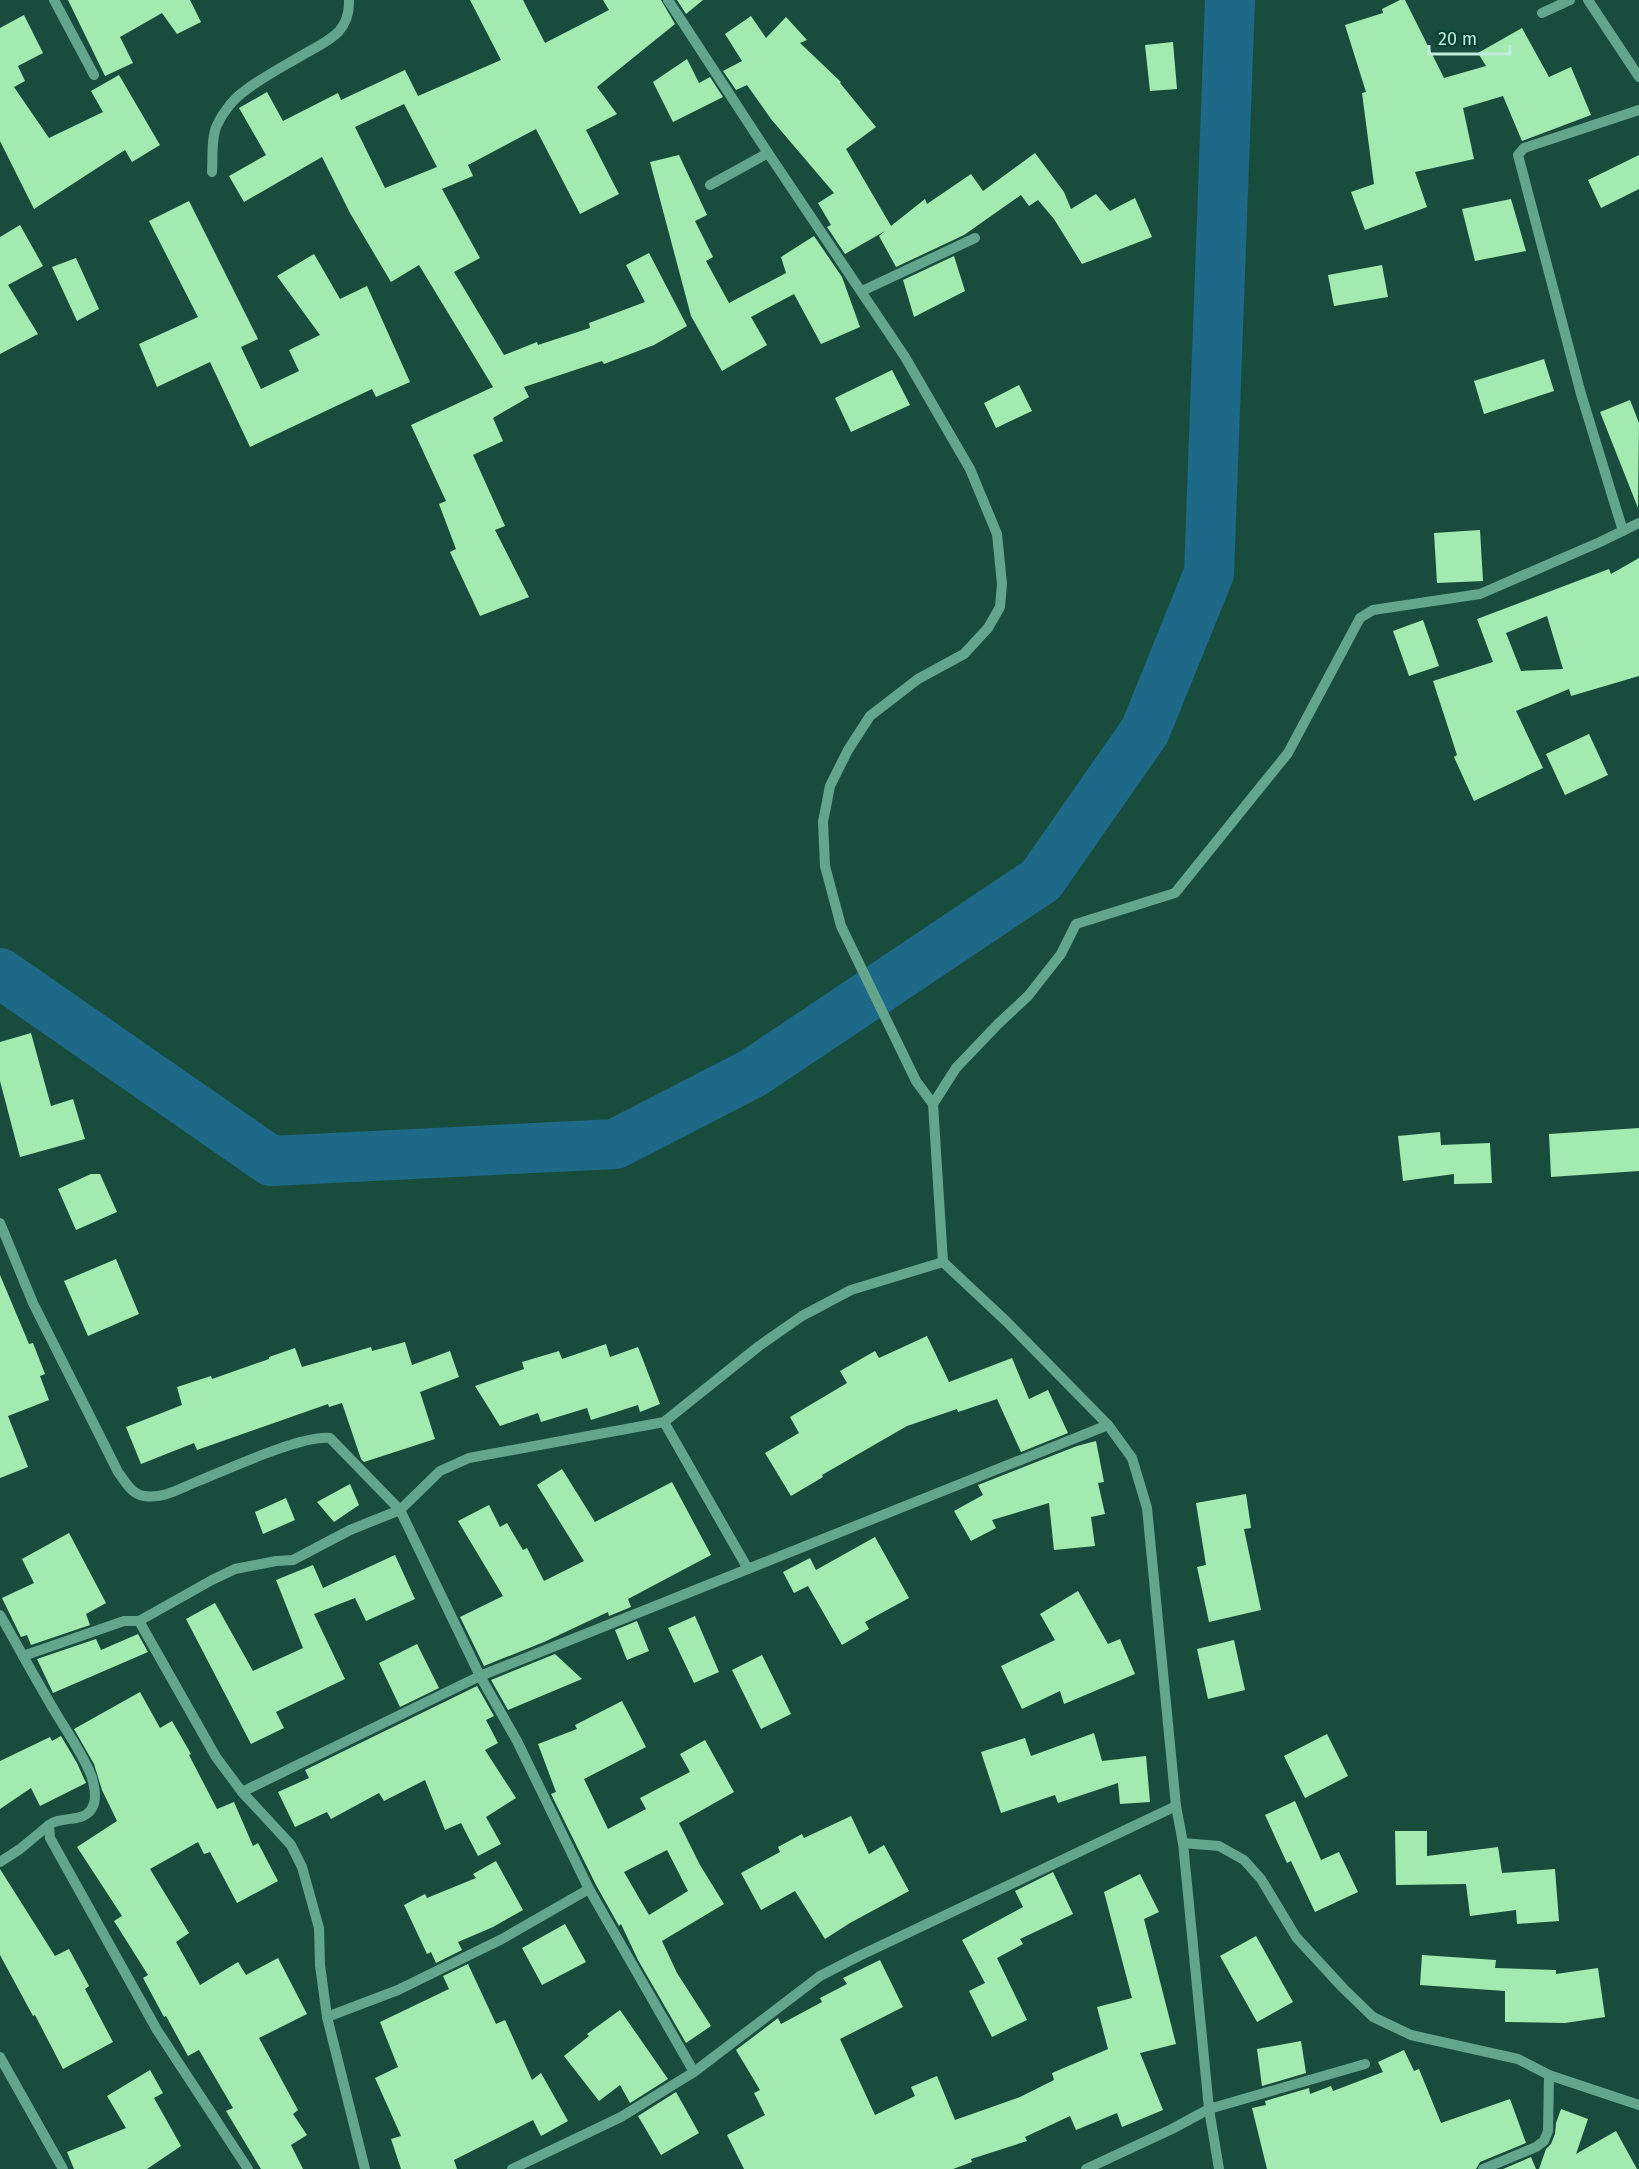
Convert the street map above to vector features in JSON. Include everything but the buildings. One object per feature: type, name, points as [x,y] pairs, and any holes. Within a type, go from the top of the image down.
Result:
[{"type":"street","points":[[54,0],[94,75]]},
{"type":"street","points":[[212,172],[215,128],[226,109],[244,90],[329,42],[342,28],[349,9],[349,0]]},
{"type":"street","points":[[668,0],[905,357],[970,469],[997,534],[1002,584],[1000,608],[988,628],[964,654],[918,679],[870,716],[848,750],[830,786],[823,822],[825,866],[842,926],[916,1081],[933,1104],[943,1262],[1007,1322],[1108,1425],[1132,1458],[1141,1481],[1147,1508],[1209,2109],[1219,2169]]},
{"type":"street","points":[[1542,13],[1570,0]]},
{"type":"street","points":[[1588,0],[1639,77]]},
{"type":"street","points":[[1623,531],[1581,394],[1518,155],[1524,148],[1639,110]]},
{"type":"street","points":[[710,185],[768,153]]},
{"type":"street","points":[[862,291],[975,238]]},
{"type":"street","points":[[933,1104],[956,1068],[1028,996],[1061,954],[1076,924],[1175,893],[1288,753],[1360,618],[1366,613],[1373,610],[1480,594],[1639,523]]},
{"type":"street","points":[[0,1223],[33,1304],[118,1472],[134,1492],[143,1496],[162,1497],[238,1465],[311,1438],[321,1437],[330,1438],[338,1444],[400,1510],[480,1676],[517,1741],[590,1889],[694,2072]]},
{"type":"street","points":[[23,1656],[124,1621],[139,1621],[235,1569],[293,1560],[312,1552],[350,1530],[400,1510],[440,1470],[469,1458],[664,1422],[759,1346],[802,1316],[851,1290],[943,1262]]},
{"type":"street","points":[[664,1422],[748,1569]]},
{"type":"street","points":[[242,1792],[480,1676],[1108,1425]]},
{"type":"street","points":[[0,1615],[81,1753],[92,1778],[95,1796],[93,1808],[85,1815],[72,1819],[55,1820],[20,1849],[0,1862]]},
{"type":"street","points":[[139,1621],[216,1757],[242,1792],[291,1845],[302,1867],[319,1928],[320,1965],[327,2017],[365,2169]]},
{"type":"street","points":[[518,2168],[621,2117],[694,2072],[820,1977],[859,1956],[1176,1806]]},
{"type":"street","points":[[49,1825],[52,1843],[157,2030],[248,2169]]},
{"type":"street","points":[[1183,1843],[1219,1846],[1244,1860],[1261,1879],[1296,1937],[1373,2017],[1411,2035],[1518,2059],[1549,2075],[1639,2105]]},
{"type":"street","points":[[327,2017],[398,1990],[502,1939],[590,1889]]},
{"type":"street","points":[[0,2057],[63,2169]]},
{"type":"street","points":[[1086,2169],[1230,2101],[1365,2064]]},
{"type":"street","points":[[1483,2169],[1544,2142],[1548,2132],[1549,2075]]},
{"type":"waterway","points":[[0,973],[271,1161],[615,1144],[753,1073],[1041,880],[1145,731],[1209,573],[1230,0]]}]
